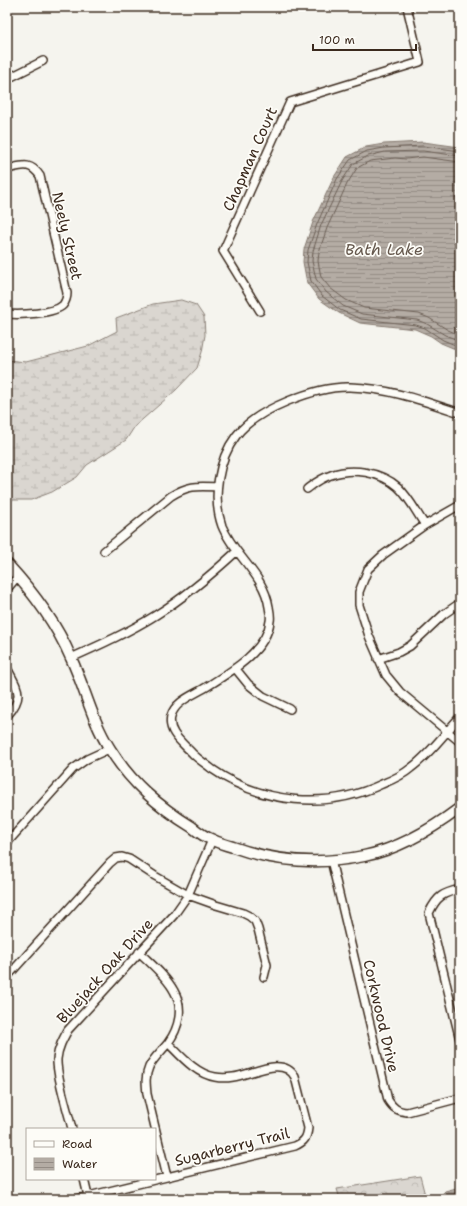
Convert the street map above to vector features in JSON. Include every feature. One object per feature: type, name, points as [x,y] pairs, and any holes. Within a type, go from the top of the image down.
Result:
[{"type":"street","name":"Chapman Court","points":[[260,311],[223,251],[290,102],[420,62],[407,7]]},
{"type":"street","points":[[7,79],[43,62]]},
{"type":"street","name":"Neely Street","points":[[7,169],[30,166],[36,170],[40,176],[67,293],[66,299],[62,305],[57,308],[31,314],[7,314]]},
{"type":"street","points":[[460,413],[400,394],[348,386],[322,390],[293,398],[256,418],[237,434],[225,455],[217,486],[219,507],[222,526],[237,551],[260,580],[268,601],[271,619],[268,632],[261,646],[235,668],[177,705],[172,714],[170,724],[174,734],[197,758],[226,779],[256,792],[282,799],[310,801],[338,799],[367,792],[410,770],[429,754],[460,717]]},
{"type":"street","points":[[307,489],[318,480],[332,474],[350,471],[370,473],[386,478],[397,486],[406,496],[424,525]]},
{"type":"street","points":[[104,551],[171,496],[181,490],[191,486],[217,486]]},
{"type":"street","points":[[460,505],[424,525],[383,555],[368,569],[359,592],[359,605],[369,636],[386,675],[400,692],[460,742]]},
{"type":"street","points":[[71,658],[134,628],[155,616],[196,587],[237,551]]},
{"type":"street","points":[[7,564],[40,604],[57,630],[71,658],[95,720],[110,749],[132,779],[163,809],[212,840],[252,854],[276,859],[331,860],[364,856],[402,843],[427,831],[460,808]]},
{"type":"street","points":[[7,589],[18,576]]},
{"type":"street","points":[[378,659],[399,652],[410,646],[444,614],[460,603]]},
{"type":"street","points":[[7,668],[17,687],[18,695],[17,703],[7,716]]},
{"type":"street","points":[[235,668],[248,684],[263,696],[290,709]]},
{"type":"street","points":[[7,843],[73,768],[87,759],[110,749]]},
{"type":"street","name":"Bluejack Oak Drive","points":[[72,1128],[59,1076],[57,1059],[60,1043],[68,1030],[174,915],[188,895],[212,840]]},
{"type":"street","points":[[7,977],[110,863],[116,858],[122,858],[129,859],[188,895],[216,905],[243,912],[255,922],[267,965],[264,977]]},
{"type":"street","name":"Corkwood Drive","points":[[331,860],[388,1100],[392,1107],[398,1111],[407,1112],[460,1098]]},
{"type":"street","points":[[460,890],[449,892],[439,897],[433,904],[429,913],[460,1040]]},
{"type":"street","points":[[139,952],[167,980],[177,997],[179,1012],[175,1032],[148,1067],[145,1080],[155,1128]]},
{"type":"street","name":"Sugarberry Trail","points":[[156,1180],[295,1146],[302,1143],[307,1136],[308,1128],[291,1070],[283,1066],[275,1066],[233,1077],[214,1077],[196,1069],[168,1043]]},
{"type":"street","points":[[156,1131],[167,1177]]},
{"type":"street","points":[[84,1180],[88,1196]]},
{"type":"street","name":"Sugarberry Trail","points":[[76,1199],[155,1180]]},
{"type":"green space","points":[[181,300],[196,305],[204,317],[205,335],[197,368],[176,390],[135,426],[126,440],[87,465],[77,477],[52,492],[31,500],[12,500],[7,497],[7,360],[26,362],[88,346],[117,331],[116,318],[153,304]]},
{"type":"green space","points":[[420,1176],[426,1199],[340,1199],[337,1189]]},
{"type":"water","name":"Bath Lake","points":[[423,142],[460,147],[460,351],[415,329],[360,323],[339,313],[319,299],[307,283],[303,262],[304,249],[313,222],[334,177],[347,157],[366,147],[384,144]]},
{"type":"water","points":[[460,1187],[460,1199],[439,1198],[445,1191]]}]
